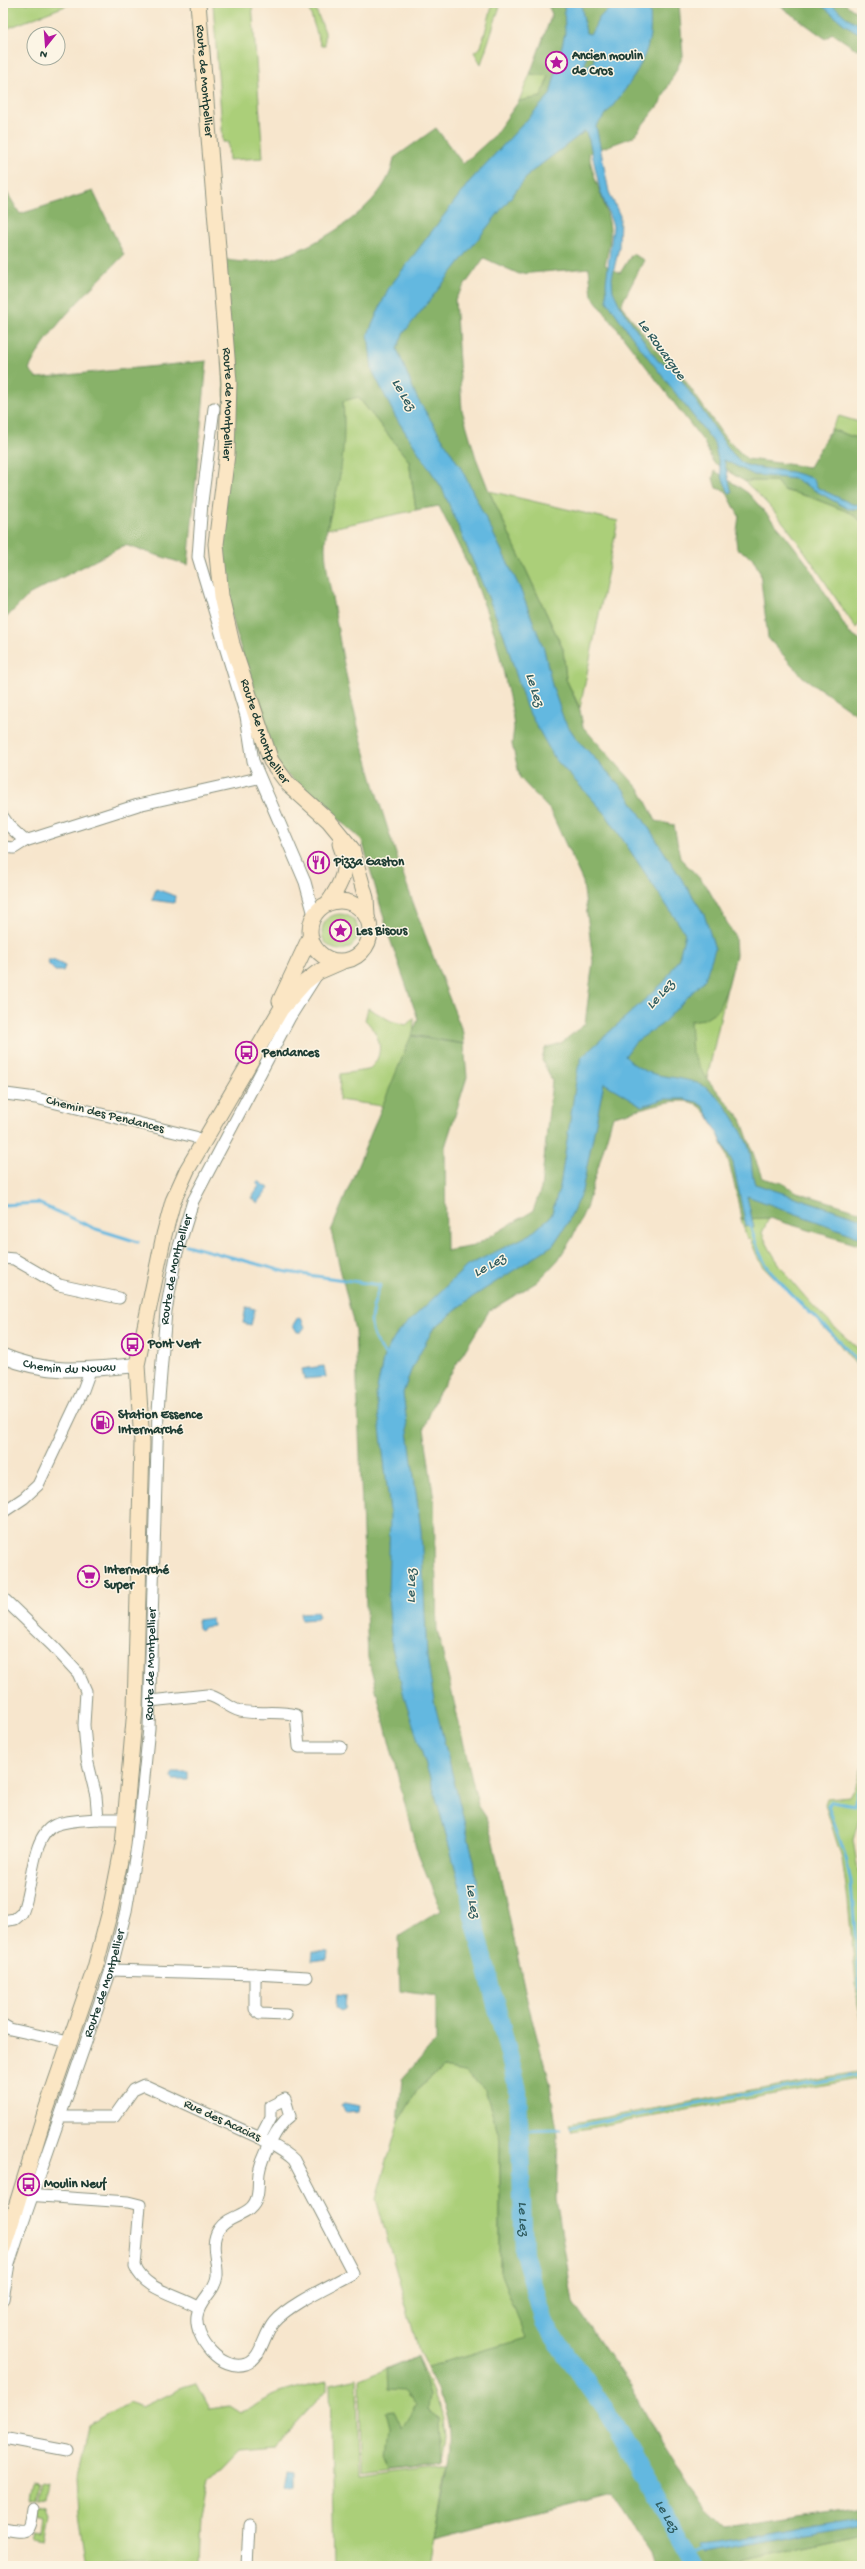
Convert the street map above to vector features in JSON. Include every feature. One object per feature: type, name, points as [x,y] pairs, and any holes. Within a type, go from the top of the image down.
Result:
[{"type":"main road","name":"Route de Montpellier","points":[[198,3],[229,382],[227,454],[216,551],[221,596],[232,644],[271,761],[288,784],[329,821],[352,849],[366,898],[367,916]]},
{"type":"main road","name":"Route de Montpellier","points":[[328,903],[342,882],[346,871],[345,855],[329,821]]},
{"type":"main road","points":[[346,901],[355,904],[367,916],[371,933],[365,949],[350,960],[341,962],[328,959],[318,952],[310,937],[310,927],[314,915],[328,903],[346,901]]},
{"type":"main road","name":"Route de Montpellier","points":[[3,2248],[6,2224],[26,2195],[69,2042],[104,1939],[124,1845],[135,1709],[142,1443],[137,1365],[154,1275],[173,1201],[203,1142],[262,1038],[304,954],[310,937]]},
{"type":"main road","name":"Route de Montpellier","points":[[262,1038],[288,998],[318,972],[341,962]]},
{"type":"street","points":[[214,408],[202,502],[198,557],[246,716],[253,761],[258,778],[303,878],[314,915]]},
{"type":"street","points":[[3,847],[14,848],[25,841],[138,805],[258,778]]},
{"type":"street","points":[[3,817],[10,827],[25,841]]},
{"type":"street","name":"Route de Montpellier","points":[[3,2299],[9,2264],[26,2195],[61,2117],[111,1970],[126,1911],[140,1824],[150,1701],[158,1414],[166,1310],[176,1256],[193,1200],[290,1017],[318,972]]},
{"type":"street","name":"Chemin des Pendances","points":[[6,1094],[36,1098],[195,1137],[203,1142]]},
{"type":"street","points":[[3,1258],[14,1259],[59,1285],[119,1298]]},
{"type":"street","name":"Chemin du Nouau","points":[[3,1356],[43,1369],[137,1365]]},
{"type":"street","points":[[3,1512],[24,1498],[38,1485],[83,1390],[91,1368]]},
{"type":"street","points":[[3,1598],[73,1667],[86,1691],[85,1739],[87,1759],[96,1796],[98,1818]]},
{"type":"street","points":[[150,1701],[207,1695],[215,1696],[239,1711],[288,1713],[296,1715],[299,1747],[341,1747]]},
{"type":"street","points":[[3,1921],[15,1919],[22,1913],[38,1848],[46,1832],[62,1823],[98,1818],[125,1819]]},
{"type":"street","points":[[111,1970],[307,1977]]},
{"type":"street","points":[[255,1974],[255,2009],[260,2014],[286,2015]]},
{"type":"street","points":[[3,2025],[10,2029],[69,2042]]},
{"type":"street","name":"Rue des Acacias","points":[[61,2117],[114,2117],[133,2090],[144,2085],[260,2138],[287,2153],[294,2160],[353,2273],[302,2302],[274,2322],[255,2359],[245,2364],[229,2363],[215,2355],[205,2345],[197,2330],[198,2307]]},
{"type":"street","points":[[26,2195],[128,2202],[140,2206],[135,2266],[138,2274],[151,2284],[198,2307],[215,2284],[217,2274],[215,2238],[224,2224],[251,2210],[257,2197],[260,2164],[282,2121],[290,2116],[285,2100],[271,2106],[271,2117],[260,2138]]},
{"type":"street","points":[[3,2438],[67,2450]]},
{"type":"street","points":[[3,2529],[23,2532],[27,2531],[30,2527],[32,2509]]},
{"type":"street","points":[[247,2566],[250,2526]]},
{"type":"green space","points":[[3,3],[73,3],[3,30]]},
{"type":"green space","points":[[213,3],[252,3],[263,158],[229,160],[228,142],[223,142]]},
{"type":"green space","points":[[307,3],[313,3],[325,32],[325,46],[321,46]]},
{"type":"green space","points":[[493,3],[501,3],[481,64],[474,52],[481,47]]},
{"type":"green space","points":[[547,3],[679,3],[683,56],[660,103],[633,137],[589,153],[610,227],[609,244],[605,265],[620,273],[632,254],[644,260],[621,305],[659,354],[675,366],[725,438],[747,459],[809,467],[831,429],[862,440],[862,522],[851,513],[810,497],[783,490],[776,481],[744,481],[713,462],[704,442],[592,296],[589,268],[519,274],[484,258],[455,299],[462,410],[476,458],[489,491],[563,649],[566,679],[580,710],[583,727],[640,790],[656,821],[674,825],[680,858],[706,885],[735,937],[736,955],[728,986],[718,1010],[704,1019],[690,1021],[692,1053],[707,1079],[741,1119],[762,1178],[782,1183],[797,1192],[862,1212],[862,1246],[769,1218],[741,1219],[736,1191],[726,1153],[719,1135],[711,1120],[702,1108],[691,1102],[683,1101],[663,1103],[613,1116],[586,1208],[572,1238],[558,1260],[537,1282],[489,1311],[437,1396],[424,1428],[434,1501],[437,1629],[478,1805],[486,1817],[493,1842],[527,2000],[549,2082],[558,2135],[556,2199],[573,2302],[631,2386],[659,2439],[688,2486],[705,2508],[725,2527],[862,2506],[862,2533],[740,2560],[746,2566],[655,2566],[651,2553],[612,2493],[434,2539],[449,2462],[450,2432],[446,2412],[427,2367],[526,2338],[500,2272],[500,2139],[485,2090],[465,2072],[443,2068],[418,2089],[398,2123],[402,2079],[436,2041],[436,1996],[400,1991],[398,1937],[441,1910],[416,1848],[368,1658],[355,1330],[331,1231],[411,1036],[464,1044],[412,1035],[418,1019],[389,936],[362,840],[271,761],[216,557],[227,454],[219,258],[246,262],[273,259],[309,245],[328,235],[364,208],[378,192],[389,176],[394,158],[436,128],[463,164],[493,137],[519,101],[541,97],[549,76],[530,74],[552,14]],"holes":[[[358,397],[409,461],[416,510],[439,506],[474,577],[495,635],[512,710],[514,728],[512,744],[520,778],[550,810],[583,882],[593,961],[585,1024],[561,1043],[545,1048],[542,1060],[552,1080],[541,1189],[533,1211],[474,1246],[446,1251],[445,1147],[467,1077],[463,1033],[405,881],[372,778],[346,672],[328,575],[325,539],[341,470],[344,431],[343,401]]]},
{"type":"green space","points":[[776,3],[844,3],[856,12],[859,9],[859,3],[862,3],[862,48],[856,49],[832,33],[826,39]]},
{"type":"green space","points":[[530,74],[549,75],[541,97],[519,101]]},
{"type":"green space","points":[[3,186],[20,214],[93,191],[124,255],[84,295],[48,337],[29,369],[37,378],[207,361],[188,565],[125,545],[30,594],[3,621]]},
{"type":"green space","points":[[358,397],[409,461],[416,510],[327,529],[335,497],[342,450],[344,418],[343,401]]},
{"type":"green space","points":[[839,416],[862,423],[862,440],[831,429]]},
{"type":"green space","points":[[715,471],[748,493],[786,536],[809,566],[849,633],[862,642],[862,718],[803,677],[768,638],[760,572],[752,557],[737,549],[736,539],[739,516],[726,491],[716,488],[713,478]]},
{"type":"green space","points":[[744,481],[776,481],[783,490],[810,497],[851,513],[862,522],[862,620],[856,628],[791,532],[761,497]]},
{"type":"green space","points":[[489,491],[618,521],[580,708],[566,679],[563,649]]},
{"type":"green space","points":[[344,914],[353,919],[357,925],[357,939],[353,945],[344,950],[336,950],[327,945],[323,939],[322,928],[327,919],[333,915]]},
{"type":"green space","points":[[727,988],[707,1079],[664,1032]]},
{"type":"green space","points":[[368,1008],[391,1021],[406,1025],[414,1018],[413,1047],[396,1108],[339,1100],[340,1074],[368,1070],[378,1058],[378,1038],[365,1020]]},
{"type":"green space","points":[[769,1218],[762,1233],[770,1249],[780,1265],[805,1297],[833,1326],[861,1351],[862,1372],[836,1340],[765,1268],[759,1260],[750,1239],[747,1238],[741,1219]]},
{"type":"green space","points":[[862,1766],[862,1809],[853,1840],[862,1894],[862,2023],[858,2005],[848,1900],[842,1859],[825,1804],[827,1798],[850,1796],[855,1789]]},
{"type":"green space","points":[[443,2068],[465,2072],[485,2090],[500,2139],[500,2271],[527,2338],[427,2367],[419,2352],[376,2199],[398,2123],[418,2089]]},
{"type":"green space","points":[[862,2071],[862,2078],[572,2131],[569,2124]]},
{"type":"green space","points":[[417,2356],[444,2418],[446,2437],[442,2463],[431,2462],[361,2470],[360,2380]]},
{"type":"green space","points":[[417,2356],[429,2395],[427,2410],[440,2419],[442,2463],[431,2462],[392,2466],[387,2454],[390,2428],[386,2412],[394,2411],[402,2428],[416,2405],[404,2390],[388,2389],[387,2369]]},
{"type":"green space","points":[[357,2378],[359,2473],[431,2464],[447,2468],[429,2566],[334,2566],[330,2384]]},
{"type":"green space","points":[[327,2381],[327,2390],[276,2445],[240,2448],[208,2481],[201,2522],[199,2566],[87,2566],[79,2515],[77,2477],[88,2425],[128,2402],[143,2407],[180,2389],[197,2384],[210,2409],[229,2406],[240,2413],[279,2394]]},
{"type":"green space","points":[[33,2482],[39,2483],[36,2499],[30,2498]]},
{"type":"green space","points":[[41,2483],[48,2484],[45,2501],[38,2500]]},
{"type":"green space","points":[[38,2506],[45,2508],[48,2515],[43,2539],[32,2537],[34,2530],[41,2531],[43,2516],[36,2514],[36,2508]]},
{"type":"green space","points":[[862,2533],[862,2566],[746,2566],[740,2560]]},
{"type":"water","points":[[564,3],[581,3],[586,33],[590,34],[598,20],[608,10],[621,5],[650,3],[650,34],[643,59],[621,95],[596,126],[609,192],[620,216],[619,247],[612,278],[613,291],[620,306],[658,361],[672,367],[730,451],[743,464],[792,472],[812,478],[818,488],[852,504],[862,505],[862,509],[848,509],[795,479],[754,475],[724,460],[732,493],[729,493],[722,477],[714,443],[629,333],[607,301],[606,283],[613,226],[600,190],[589,140],[585,131],[530,173],[403,334],[397,349],[417,398],[462,470],[519,586],[544,649],[552,685],[564,720],[576,738],[625,791],[704,914],[715,949],[705,979],[661,1025],[635,1042],[625,1056],[634,1064],[651,1073],[697,1083],[713,1093],[727,1108],[747,1143],[755,1184],[862,1219],[862,1238],[747,1196],[754,1228],[746,1226],[733,1163],[704,1107],[697,1102],[684,1099],[665,1099],[642,1106],[604,1083],[582,1191],[567,1224],[553,1245],[471,1298],[433,1329],[412,1368],[403,1393],[421,1530],[427,1656],[434,1701],[474,1861],[480,1912],[467,1912],[435,1794],[404,1696],[392,1647],[388,1597],[390,1511],[376,1394],[384,1355],[398,1332],[467,1266],[531,1234],[551,1216],[560,1186],[578,1068],[582,1057],[664,982],[679,958],[685,933],[605,813],[555,759],[526,707],[504,635],[442,488],[396,418],[372,370],[368,334],[388,289],[470,181],[550,95],[565,33]],"holes":[[[593,49],[594,61],[588,66],[585,65],[587,50]]]},
{"type":"water","points":[[819,3],[830,3],[846,17],[862,26],[862,35],[845,25]]},
{"type":"water","points":[[156,889],[175,896],[174,903],[152,900]]},
{"type":"water","points":[[48,960],[53,960],[65,966],[63,971],[55,971],[49,965]]},
{"type":"water","points":[[258,1181],[269,1188],[258,1203],[251,1198],[259,1186],[256,1183]]},
{"type":"water","points":[[246,1307],[255,1309],[251,1325],[243,1323]]},
{"type":"water","points":[[298,1317],[301,1318],[305,1327],[301,1332],[297,1332],[293,1325]]},
{"type":"water","points":[[324,1366],[326,1377],[304,1379],[302,1369]]},
{"type":"water","points":[[317,1612],[319,1617],[317,1619],[301,1620],[300,1613]]},
{"type":"water","points":[[212,1618],[213,1626],[204,1627],[201,1631],[198,1628],[197,1620]]},
{"type":"water","points":[[173,1772],[188,1772],[188,1780],[173,1780],[171,1777]]},
{"type":"water","points":[[313,1951],[328,1952],[327,1959],[312,1961]]},
{"type":"water","points":[[337,1994],[346,1995],[345,2009],[341,2011],[336,2008]]},
{"type":"water","points":[[344,2103],[359,2106],[358,2112],[345,2113],[341,2105]]},
{"type":"water","points":[[284,2470],[291,2471],[291,2486],[281,2486]]},
{"type":"water","points":[[862,2516],[862,2523],[706,2552],[700,2544],[719,2542]]},
{"type":"waterway","points":[[3,1205],[38,1203],[96,1229],[138,1242]]},
{"type":"waterway","points":[[749,1223],[765,1263],[800,1303],[839,1341],[862,1368]]},
{"type":"waterway","points":[[186,1245],[287,1272],[380,1285],[374,1304],[371,1321],[374,1337],[386,1355]]},
{"type":"waterway","points":[[862,1781],[855,1805],[831,1801],[828,1805],[846,1858],[851,1883],[862,2016]]},
{"type":"waterway","name":"Le Lez","points":[[469,1888],[472,1912],[518,2090],[524,2253],[544,2323],[605,2409],[695,2566]]},
{"type":"waterway","points":[[571,2127],[862,2074]]},
{"type":"waterway","points":[[520,2130],[561,2129]]},
{"type":"waterway","points":[[687,2552],[707,2548]]},
{"type":"place","name":"Ancien moulin de Cros","points":[[556,63]]},
{"type":"place","name":"Pizza Gaston","points":[[318,862]]},
{"type":"place","name":"Les Bisous","points":[[341,931]]},
{"type":"place","name":"Pendances","points":[[246,1053]]},
{"type":"place","name":"Pont Vert","points":[[133,1344]]},
{"type":"place","name":"Station Essence Intermarché","points":[[103,1422]]},
{"type":"place","name":"Intermarché Super","points":[[88,1577]]},
{"type":"place","name":"Moulin Neuf","points":[[29,2184]]},
{"type":"water label","name":"Le Rouargue","points":[[661,350]]}]
